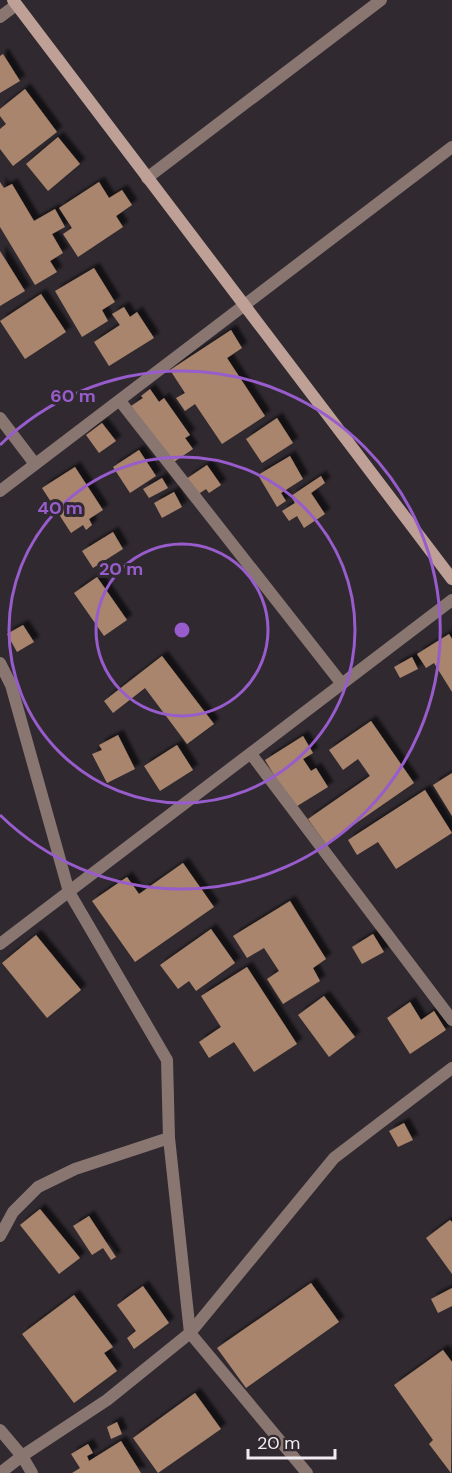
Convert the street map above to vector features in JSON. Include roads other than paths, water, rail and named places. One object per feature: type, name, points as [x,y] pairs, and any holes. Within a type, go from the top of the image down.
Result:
[{"type":"street","points":[[147,178],[381,0]]},
{"type":"street","points":[[0,17],[14,2],[452,579]]},
{"type":"street","points":[[0,491],[452,147]]},
{"type":"street","points":[[120,401],[342,684]]},
{"type":"street","points":[[0,418],[35,464]]},
{"type":"street","points":[[0,944],[452,600]]},
{"type":"street","points":[[0,663],[11,685],[69,892],[166,1060],[169,1138],[190,1333],[307,1473]]},
{"type":"street","points":[[251,754],[452,1020]]},
{"type":"street","points":[[0,1473],[21,1456],[107,1400],[190,1333],[334,1158],[452,1068]]},
{"type":"street","points":[[0,1236],[13,1212],[38,1187],[75,1169],[169,1138]]},
{"type":"street","points":[[0,1430],[32,1473]]}]
